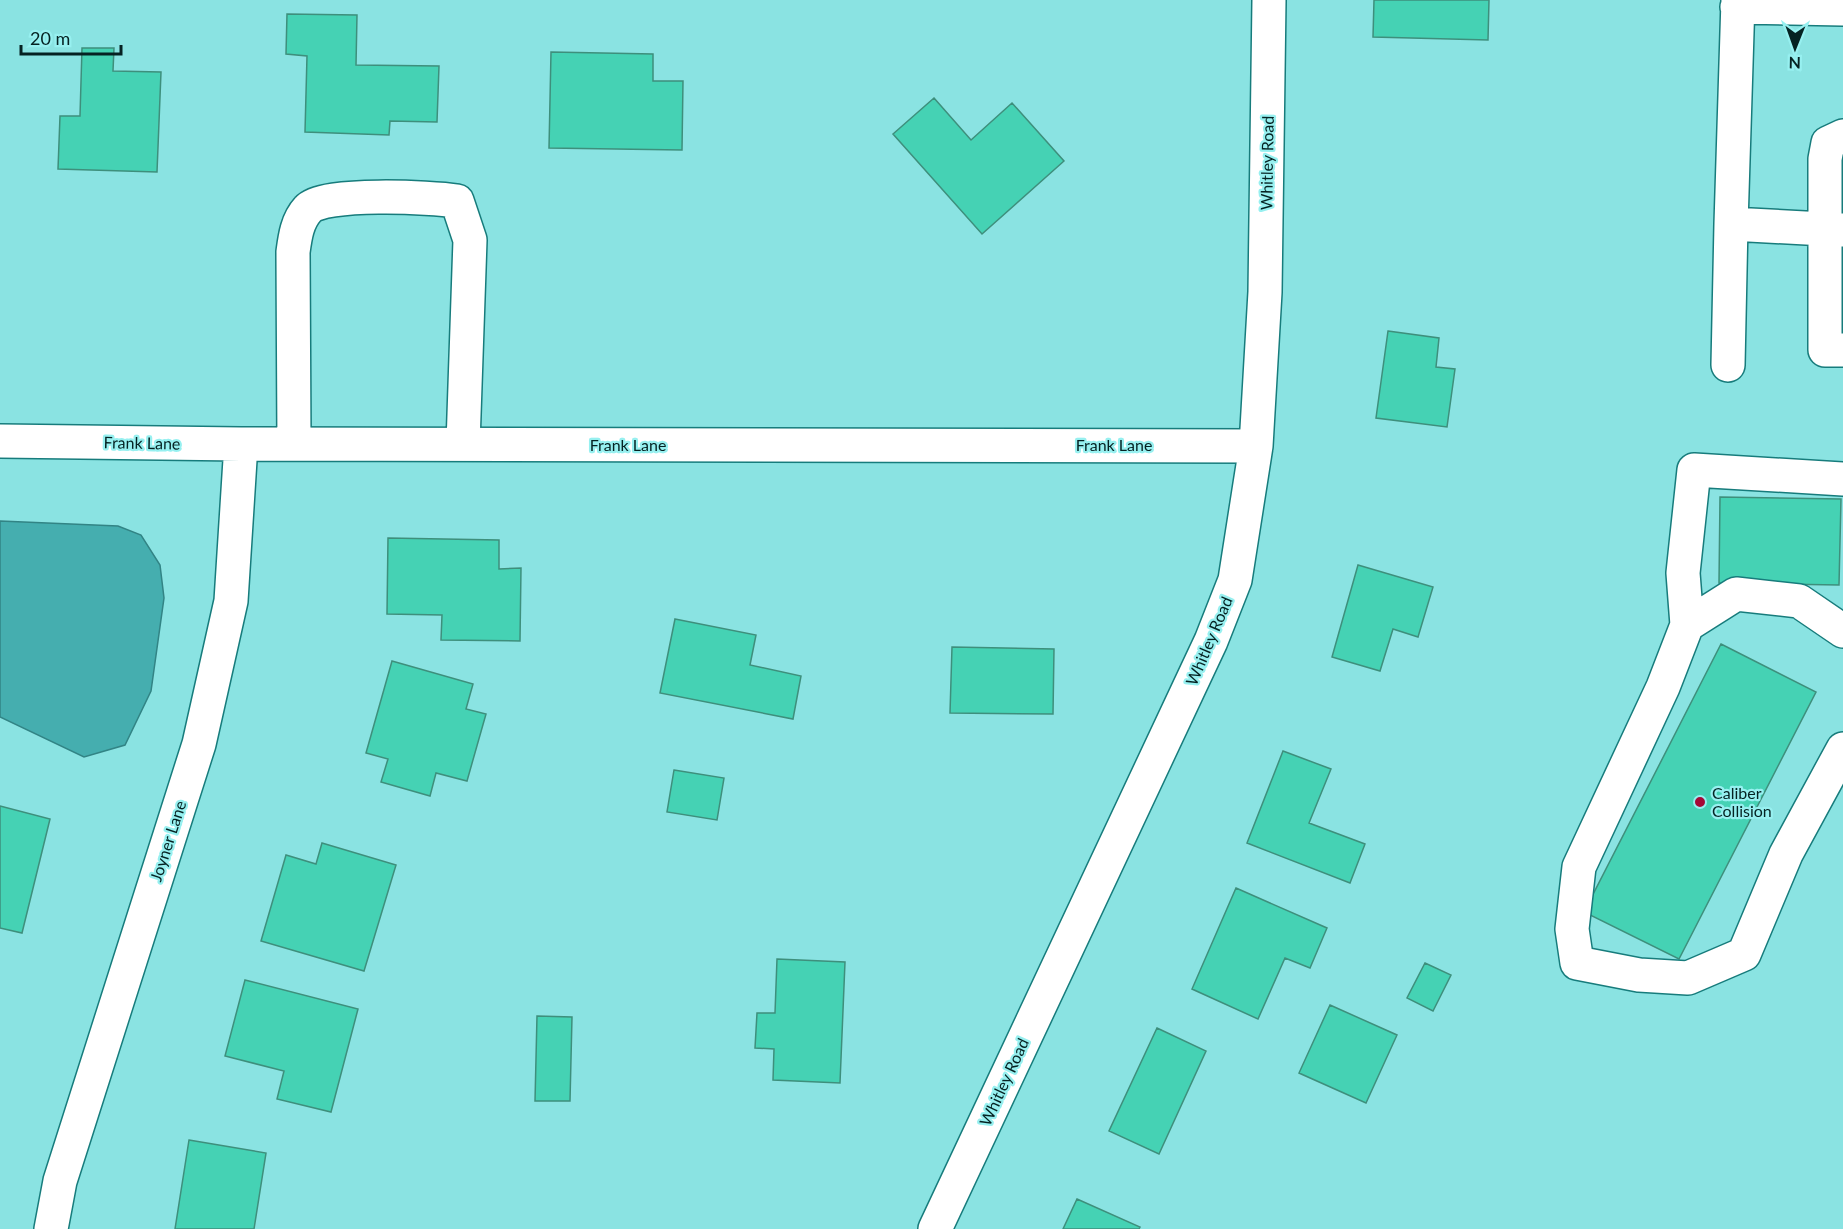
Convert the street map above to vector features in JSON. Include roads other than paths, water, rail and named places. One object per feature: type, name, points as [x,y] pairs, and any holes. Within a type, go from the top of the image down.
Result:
[{"type":"street","name":"Whitley Road","points":[[934,1229],[1211,641],[1235,580],[1256,446],[1265,292],[1269,0]]},
{"type":"street","points":[[1728,365],[1738,3],[1843,9]]},
{"type":"street","points":[[1843,136],[1828,143],[1825,159],[1834,230],[1825,350],[1843,350]]},
{"type":"street","points":[[294,444],[293,252],[297,227],[308,207],[326,199],[430,197],[457,201],[470,240],[463,444]]},
{"type":"street","points":[[1731,224],[1834,230]]},
{"type":"street","name":"Frank Lane","points":[[0,441],[241,444],[1256,446]]},
{"type":"street","name":"Joyner Lane","points":[[51,1229],[60,1181],[199,744],[231,601],[241,444]]},
{"type":"street","points":[[1843,478],[1694,470],[1683,573],[1687,625],[1663,687],[1579,867],[1572,929],[1577,963],[1639,975],[1688,978],[1744,954],[1786,855],[1843,749]]},
{"type":"street","points":[[1687,625],[1736,594],[1799,601],[1843,631]]},
{"type":"water","points":[[0,521],[118,526],[141,535],[160,565],[164,598],[151,691],[125,745],[84,757],[0,717]]},
{"type":"place","name":"Caliber Collision","points":[[1700,802]]}]
